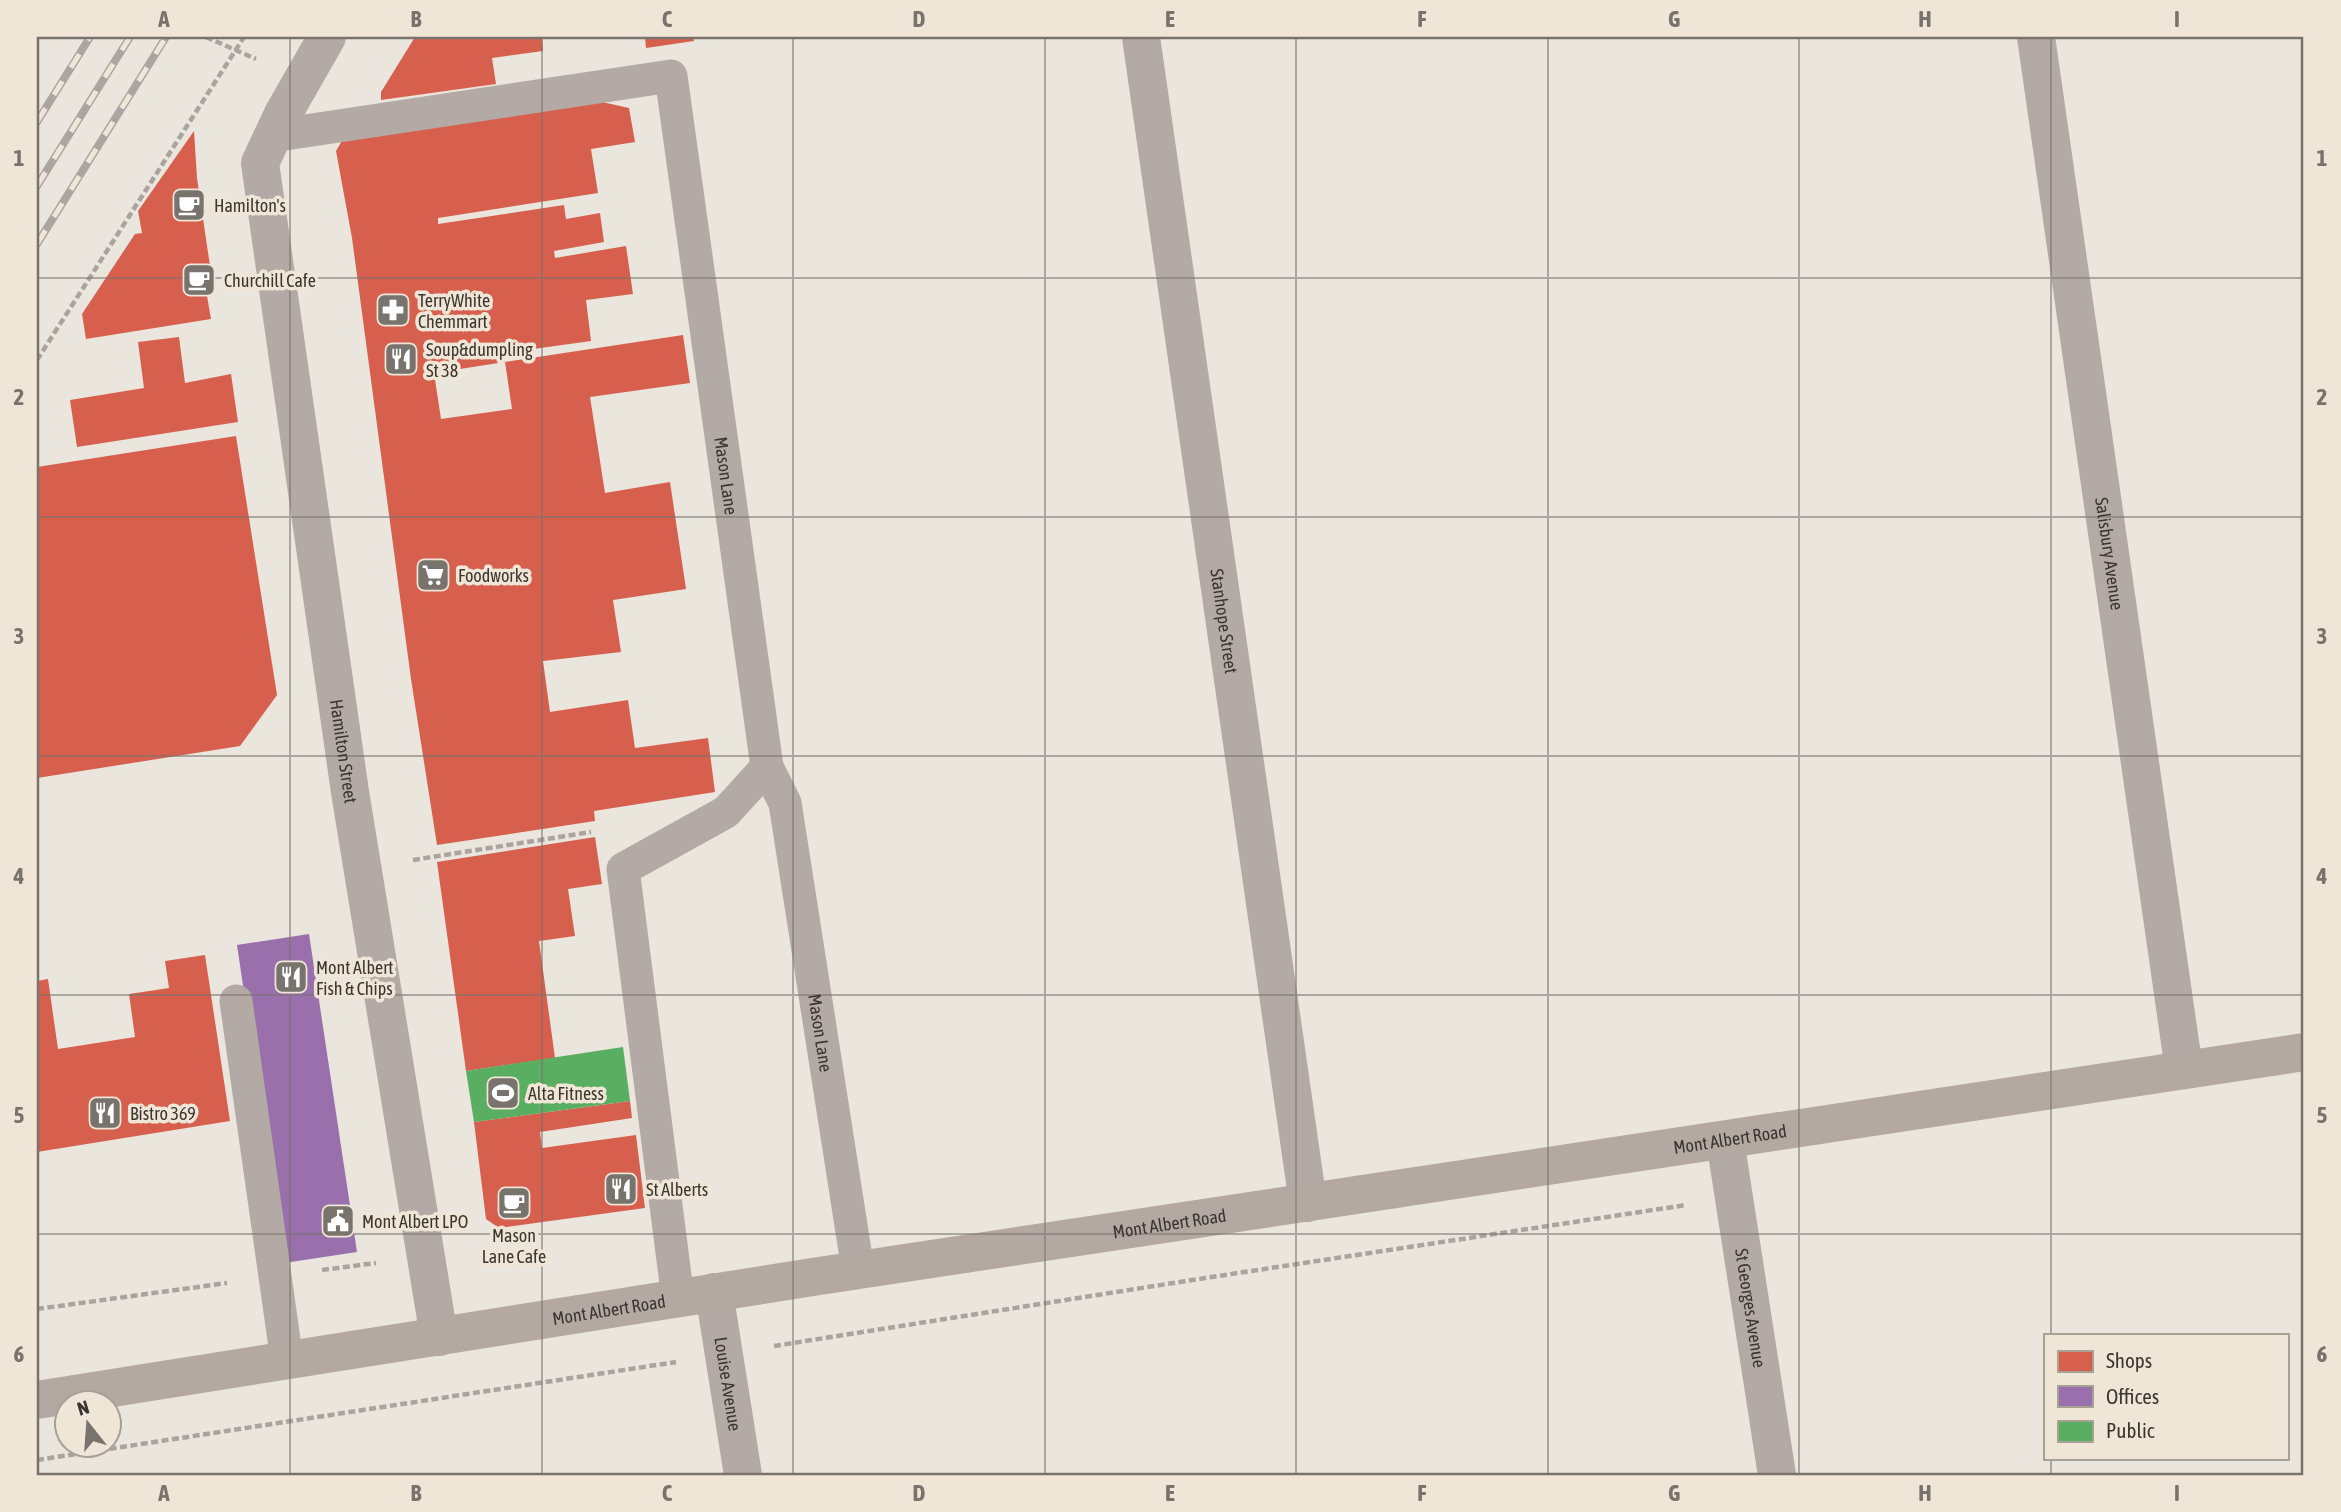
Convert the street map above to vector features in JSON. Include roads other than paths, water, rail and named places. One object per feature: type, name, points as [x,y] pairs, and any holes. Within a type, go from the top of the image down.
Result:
[{"type":"main road","name":"Mont Albert Road","points":[[37,1400],[858,1270],[2304,1052]]},
{"type":"street","points":[[266,149],[327,37]]},
{"type":"street","name":"Stanhope Street","points":[[1141,37],[1308,1203]]},
{"type":"street","name":"Salisbury Avenue","points":[[2036,37],[2184,1070]]},
{"type":"street","name":"Hamilton Street","points":[[266,149],[348,779],[439,1337]]},
{"type":"street","name":"St Georges Avenue","points":[[1725,1140],[1777,1475]]},
{"type":"street","name":"Louise Avenue","points":[[696,1295],[724,1354],[743,1475]]},
{"type":"lane","name":"Mason Lane","points":[[266,149],[671,76],[767,767],[785,803],[858,1270]]},
{"type":"lane","points":[[696,1295],[623,869],[726,811],[767,767]]},
{"type":"lane","points":[[236,1001],[287,1361]]},
{"type":"railway","points":[[37,122],[90,37]]},
{"type":"railway","points":[[37,186],[130,37]]},
{"type":"railway","points":[[37,244],[166,37]]},
{"type":"place","name":"Hamilton's","points":[[189,205]]},
{"type":"place","name":"Churchill Cafe","points":[[199,280]]},
{"type":"place","name":"TerryWhite Chemmart","points":[[393,310]]},
{"type":"place","name":"Soup&dumpling St 38","points":[[401,359]]},
{"type":"place","name":"Foodworks","points":[[433,575]]},
{"type":"place","name":"Mont Albert Fish & Chips","points":[[291,977]]},
{"type":"place","name":"Alta Fitness","points":[[503,1093]]},
{"type":"place","name":"Bistro 369","points":[[105,1113]]},
{"type":"place","name":"St Alberts","points":[[621,1189]]},
{"type":"place","name":"Mason Lane Cafe","points":[[514,1203]]},
{"type":"place","name":"Mont Albert LPO","points":[[338,1221]]}]
